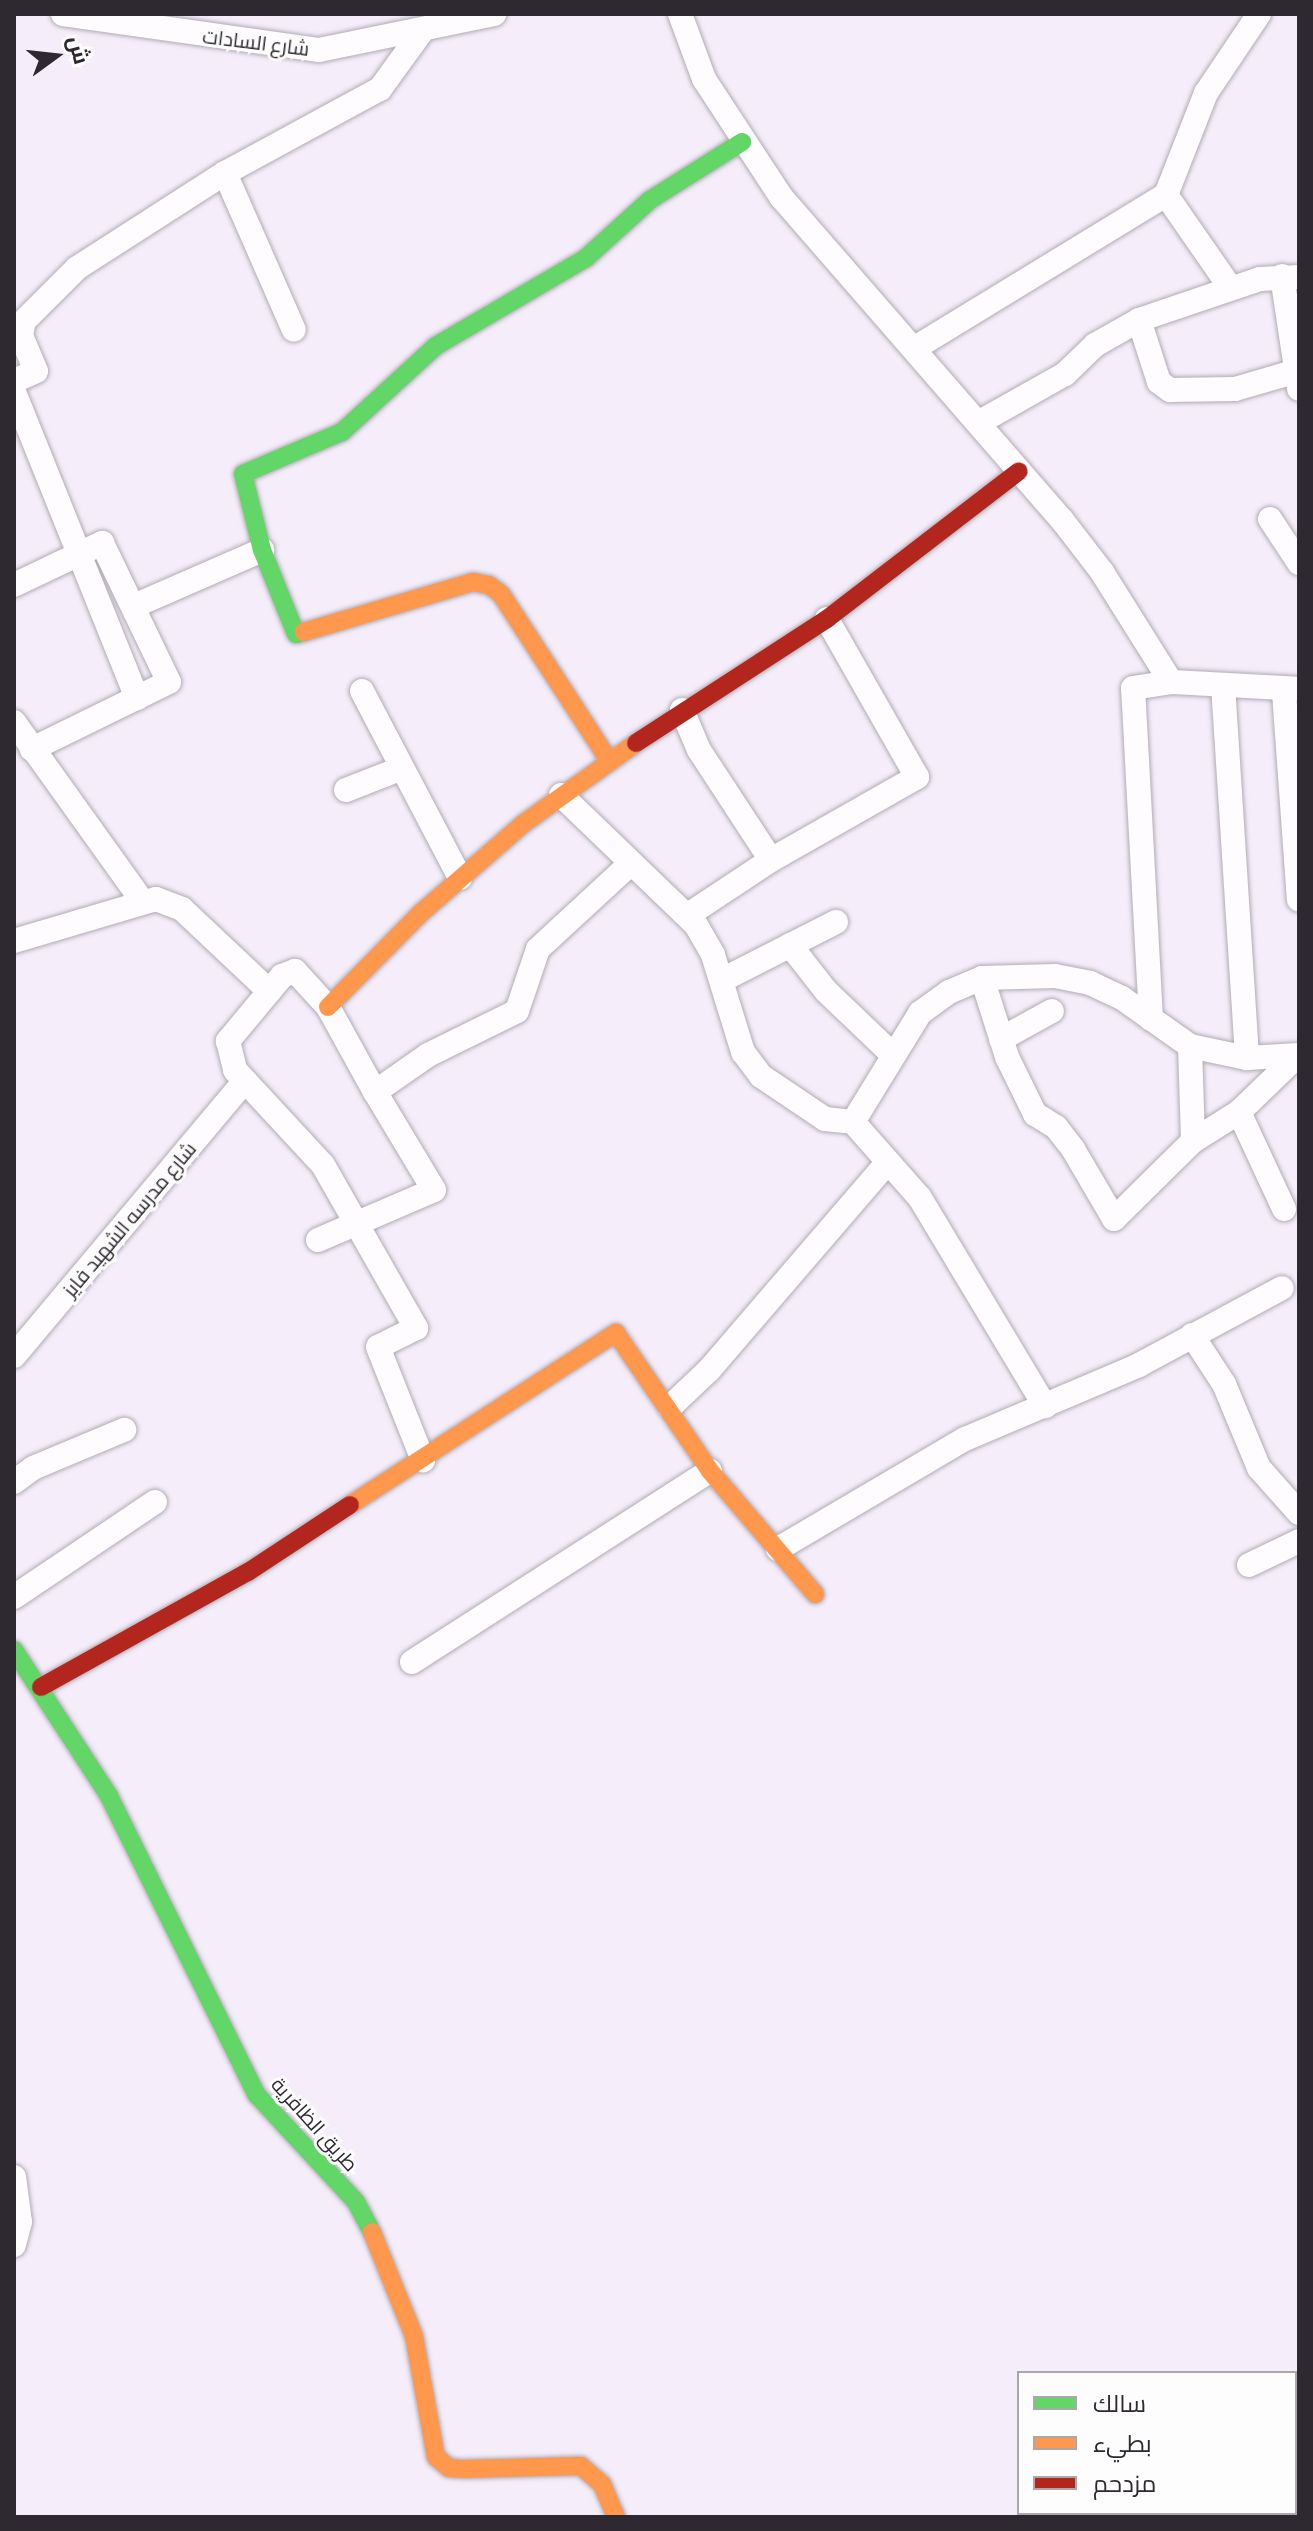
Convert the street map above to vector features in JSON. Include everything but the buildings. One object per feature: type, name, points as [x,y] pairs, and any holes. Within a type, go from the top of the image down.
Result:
[{"type":"street","name":"شارع السادات","points":[[63,14],[319,50],[494,14]]},
{"type":"street","points":[[680,14],[704,79],[742,142],[782,198],[915,348],[1102,572],[1171,682]]},
{"type":"street","points":[[915,348],[1166,195],[1206,93],[1259,14]]},
{"type":"street","points":[[14,381],[36,371],[21,335],[28,317],[77,268],[225,173],[380,89],[422,31]]},
{"type":"street","points":[[609,760],[495,589],[473,582],[296,634],[262,550],[243,474],[342,432],[436,346],[586,258],[650,200],[742,142]]},
{"type":"street","points":[[225,173],[294,330]]},
{"type":"street","points":[[1166,195],[1230,287]]},
{"type":"street","points":[[978,423],[1065,374],[1095,345],[1139,320],[1230,287],[1290,277],[1298,380],[1235,389],[1170,390],[1159,382],[1139,320]]},
{"type":"street","points":[[14,392],[137,698]]},
{"type":"street","points":[[328,1007],[460,878],[561,795],[682,710],[827,619],[1019,471]]},
{"type":"street","points":[[1270,519],[1299,563]]},
{"type":"street","points":[[16,580],[81,555],[102,543],[169,682],[32,749]]},
{"type":"street","points":[[134,606],[262,550]]},
{"type":"street","points":[[688,915],[771,860],[917,777],[827,619]]},
{"type":"street","points":[[1151,1019],[1133,688],[1171,682],[1291,690],[1299,899]]},
{"type":"street","points":[[1223,685],[1247,1058]]},
{"type":"street","points":[[362,691],[400,769],[460,878]]},
{"type":"street","points":[[682,710],[699,750],[771,860]]},
{"type":"street","points":[[14,722],[142,901]]},
{"type":"street","points":[[346,790],[400,769]]},
{"type":"street","points":[[561,795],[629,865],[688,915],[722,980],[743,1052],[761,1076],[825,1119],[853,1122],[920,1198],[1045,1406]]},
{"type":"street","points":[[375,1092],[455,1040],[517,1011],[538,949],[629,865]]},
{"type":"street","points":[[14,941],[142,901],[170,902],[182,909],[269,991]]},
{"type":"street","points":[[722,980],[836,922]]},
{"type":"street","points":[[790,945],[826,991],[893,1055]]},
{"type":"street","points":[[318,1240],[356,1224],[434,1190],[328,1007],[295,971],[288,971],[228,1041],[229,1056],[244,1082],[323,1165],[356,1224],[416,1328],[378,1347],[423,1460]]},
{"type":"street","points":[[853,1122],[920,1013],[949,992],[982,978],[1055,976],[1090,983],[1190,1046],[1247,1058],[1298,1055]]},
{"type":"street","points":[[982,978],[1001,1039],[1036,1117],[1056,1127],[1073,1149],[1114,1219],[1193,1141],[1239,1112],[1298,1055]]},
{"type":"street","points":[[1001,1039],[1052,1011]]},
{"type":"street","points":[[1190,1046],[1193,1141]]},
{"type":"street","name":"شارع مدرسه الشهيد فايز","points":[[14,1356],[244,1082]]},
{"type":"street","points":[[1239,1112],[1284,1209]]},
{"type":"street","points":[[670,1407],[709,1370],[888,1162]]},
{"type":"street","points":[[778,1549],[965,1439],[1045,1406],[1282,1288]]},
{"type":"street","points":[[41,1687],[248,1572],[616,1333],[670,1407],[710,1471],[815,1594]]},
{"type":"street","points":[[1192,1335],[1224,1384],[1259,1468],[1299,1513]]},
{"type":"street","points":[[14,1482],[33,1468],[124,1430]]},
{"type":"street","points":[[412,1662],[710,1471]]},
{"type":"street","points":[[14,1597],[155,1502]]},
{"type":"street","points":[[1249,1565],[1299,1541]]},
{"type":"street","name":"طريق الظافرية","points":[[14,1650],[41,1687],[140,1853],[257,2095],[356,2202],[391,2269],[414,2336],[436,2457],[449,2468],[465,2469],[581,2466],[602,2484],[616,2517]]},
{"type":"street","points":[[14,2177],[20,2222],[14,2245]]},
{"type":"traffic: fast","points":[[304,632],[296,634],[262,550],[243,474],[342,432],[436,346],[586,258],[650,200],[742,142]]},
{"type":"traffic: fast","points":[[14,1650],[109,1796],[257,2095],[356,2202],[372,2232]]},
{"type":"traffic: slow","points":[[304,632],[473,582],[489,585],[501,594],[609,760]]},
{"type":"traffic: slow","points":[[328,1007],[421,913],[523,824],[636,743]]},
{"type":"traffic: slow","points":[[350,1505],[616,1333],[710,1471],[815,1594]]},
{"type":"traffic: slow","points":[[372,2232],[414,2336],[436,2457],[449,2468],[465,2469],[581,2466],[602,2484],[616,2517]]},
{"type":"traffic: jam","points":[[636,743],[827,619],[1019,471]]},
{"type":"traffic: jam","points":[[41,1687],[248,1572],[350,1505]]}]
